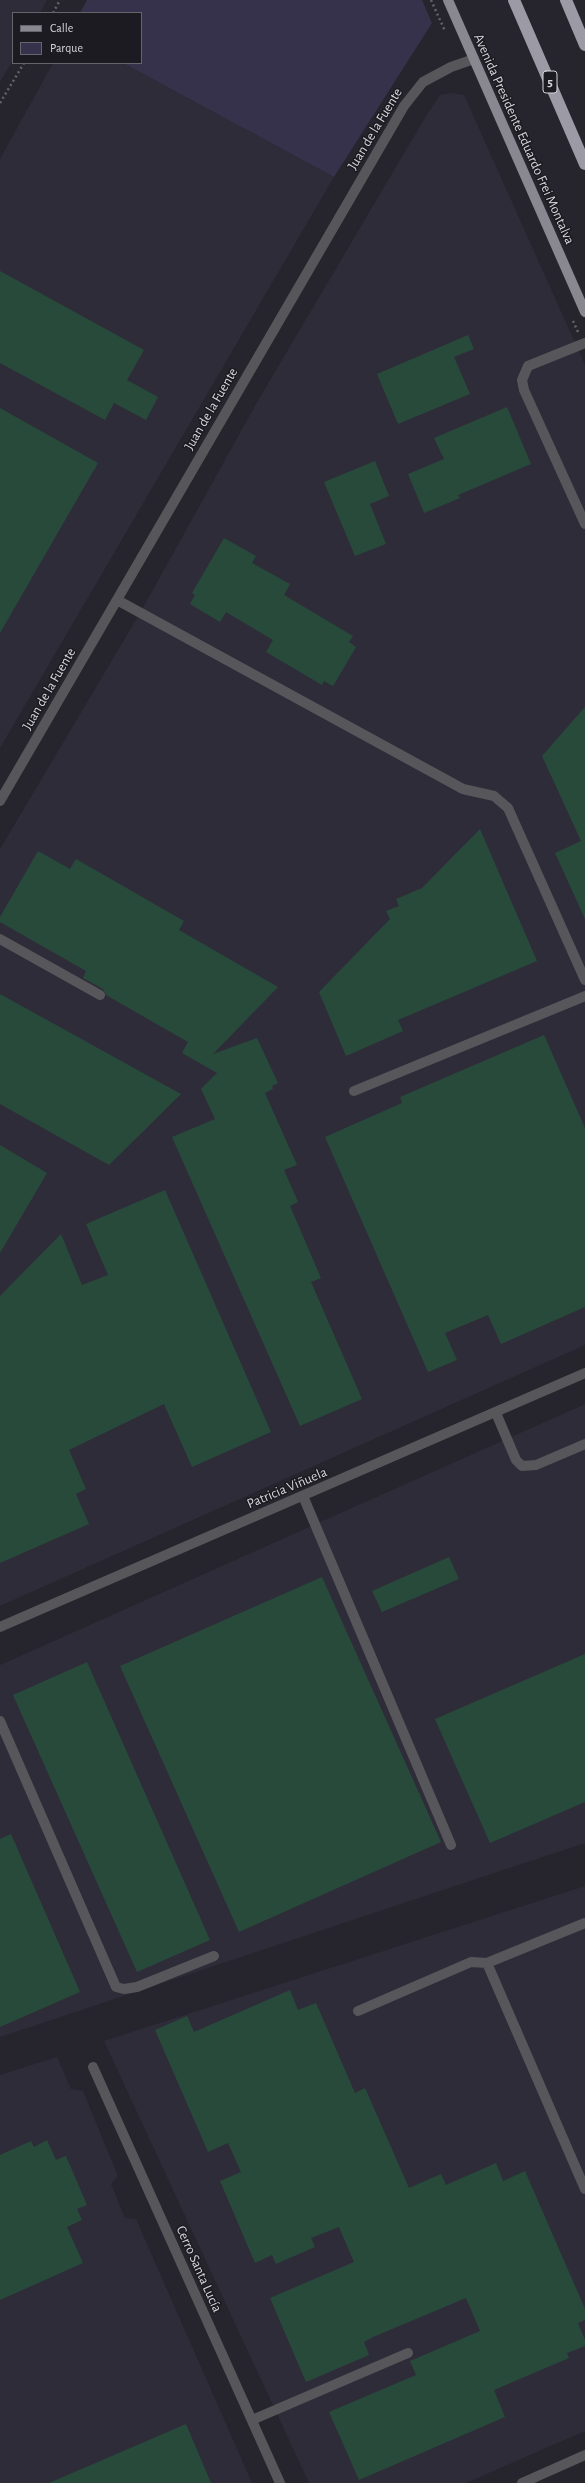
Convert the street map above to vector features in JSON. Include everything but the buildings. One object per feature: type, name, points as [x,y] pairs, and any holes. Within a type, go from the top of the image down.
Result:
[{"type":"highway","name":"5","points":[[514,0],[585,164]]},
{"type":"highway","points":[[566,0],[585,45]]},
{"type":"main road","name":"Avenida Presidente Eduardo Frei Montalva","points":[[448,0],[585,312]]},
{"type":"street","name":"Juan de la Fuente","points":[[0,801],[404,106],[423,82],[451,67],[474,59]]},
{"type":"street","points":[[585,343],[528,366],[522,380],[524,390],[585,524]]},
{"type":"street","points":[[117,600],[463,789],[494,796],[508,808],[585,980]]},
{"type":"street","points":[[0,939],[100,995]]},
{"type":"street","points":[[354,1091],[585,996]]},
{"type":"street","name":"Patricia Viñuela","points":[[0,1627],[496,1413],[585,1373]]},
{"type":"street","points":[[496,1413],[516,1460],[522,1466],[536,1465],[585,1444]]},
{"type":"street","points":[[303,1496],[451,1845]]},
{"type":"street","points":[[0,1721],[116,1987],[124,1989],[137,1987],[214,1956]]},
{"type":"street","points":[[358,2010],[471,1962],[488,1963],[585,1923]]},
{"type":"street","points":[[488,1963],[585,2189]]},
{"type":"street","name":"Cerro Santa Lucía","points":[[93,2067],[280,2483]]},
{"type":"street","points":[[252,2420],[408,2352]]},
{"type":"street","points":[[522,2483],[585,2455]]},
{"type":"path","points":[[54,12],[60,0]]},
{"type":"path","points":[[0,103],[23,64]]},
{"type":"shaded area","points":[[0,0],[47,0],[41,12],[12,12],[12,62],[0,82]]},
{"type":"shaded area","points":[[52,64],[125,64],[334,177],[0,748],[0,159]]},
{"type":"shaded area","points":[[451,93],[464,95],[585,365],[585,1345],[0,1606],[0,849],[140,613],[256,404],[426,116],[440,95]]},
{"type":"shaded area","points":[[585,1404],[585,1843],[0,2037],[0,1665]]},
{"type":"shaded area","points":[[585,1886],[585,2431],[466,2483],[309,2483],[104,2041]]},
{"type":"shaded area","points":[[57,2057],[71,2089],[83,2091],[118,2176],[111,2184],[125,2218],[136,2219],[252,2483],[0,2483],[0,2075]]},
{"type":"green space","points":[[87,0],[422,0],[432,23],[334,177],[125,64],[142,64],[142,12],[81,12]]}]
